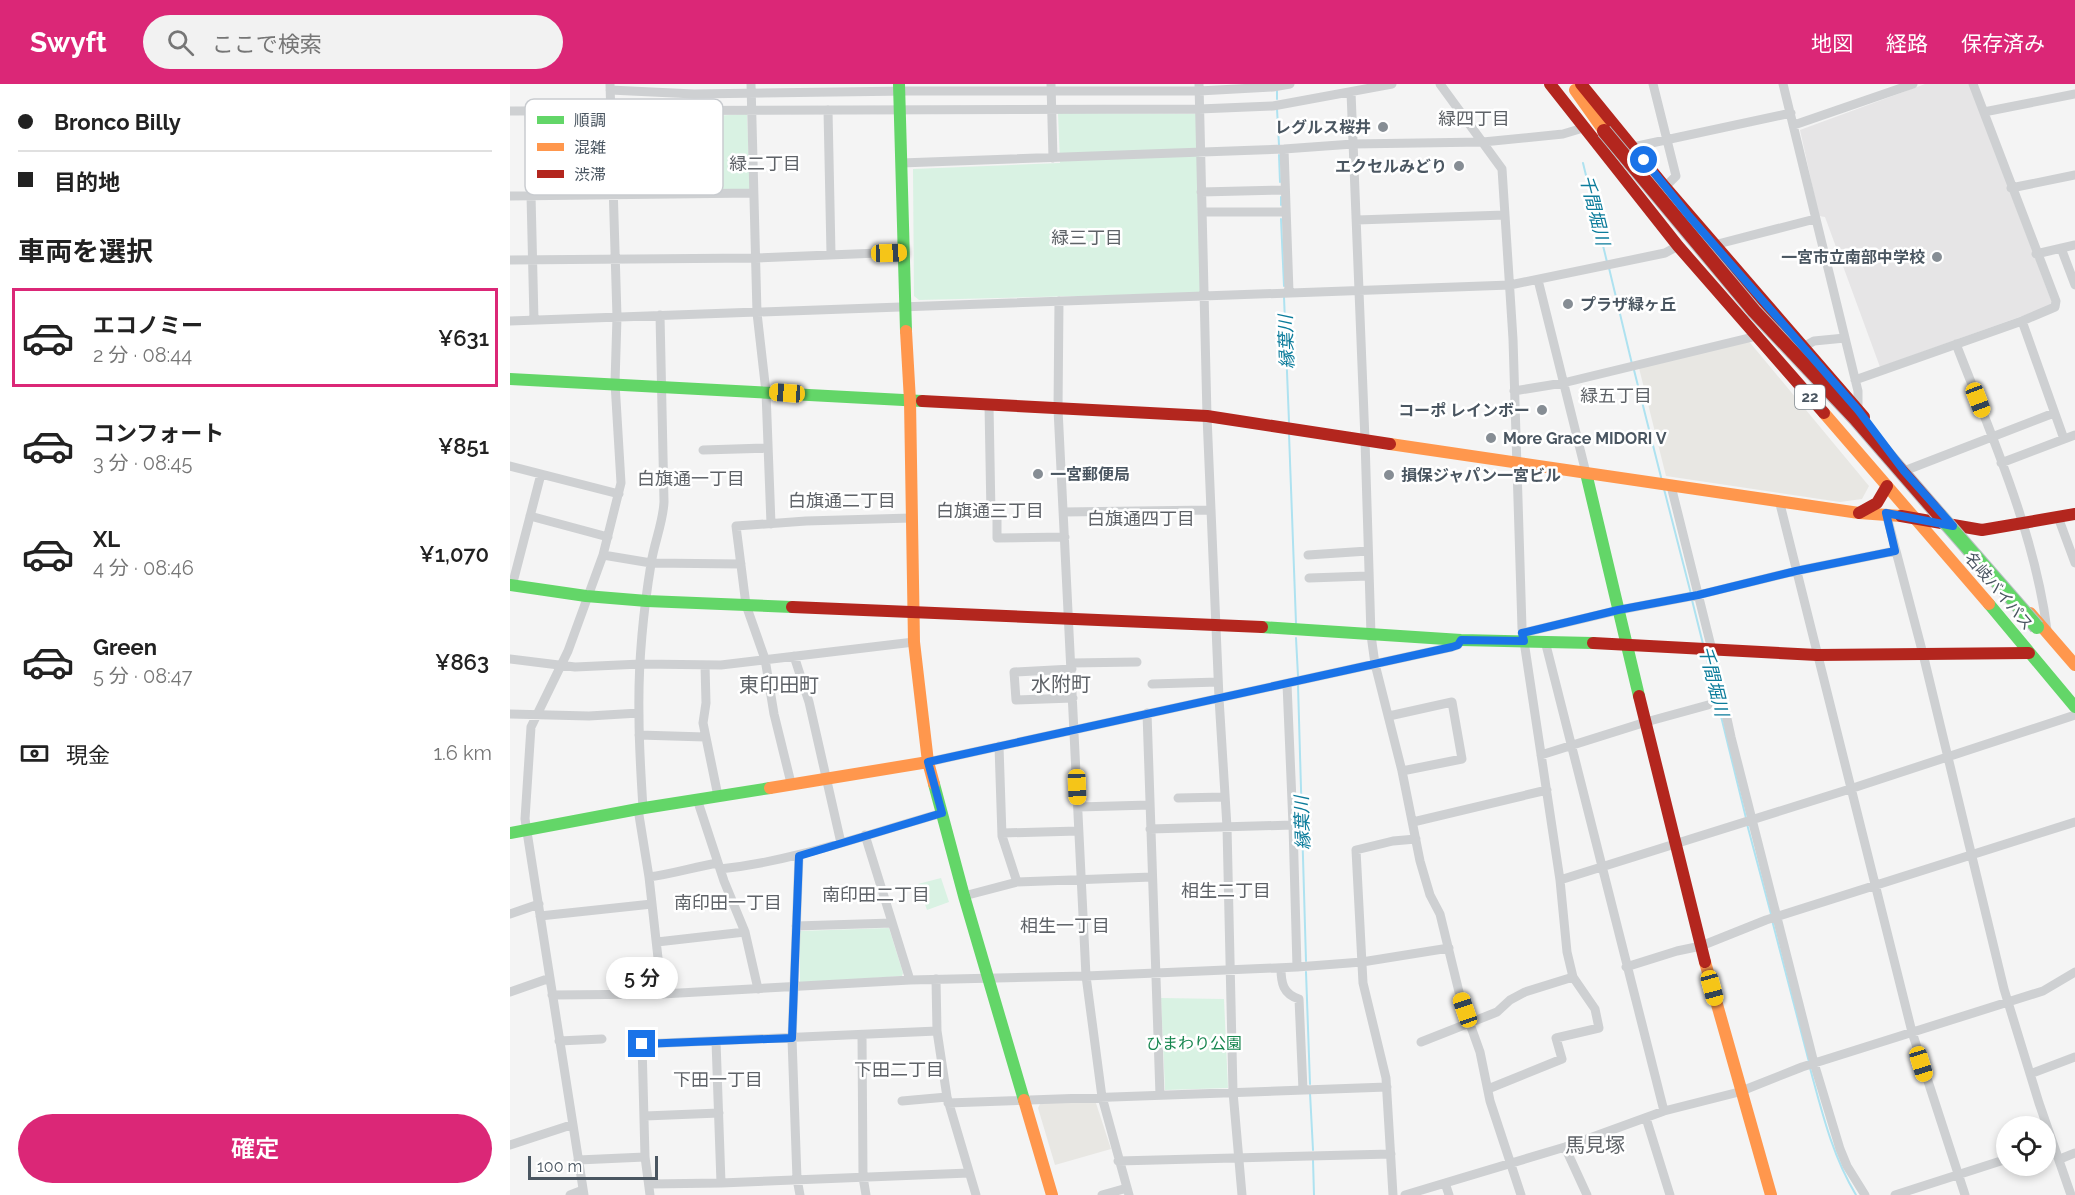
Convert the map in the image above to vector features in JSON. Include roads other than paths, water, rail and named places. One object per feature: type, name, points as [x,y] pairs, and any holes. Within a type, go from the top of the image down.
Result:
[{"type":"main road","name":"名岐バイパス","points":[[1550,84],[1582,128],[1678,246],[1916,519],[2075,707]]},
{"type":"main road","points":[[1572,84],[1604,131],[1754,311],[1855,418],[2037,627],[2075,666]]},
{"type":"main road","name":"名岐バイパス","points":[[1581,84],[1665,187],[1858,410],[1904,471],[2048,634],[2070,651],[2075,666]]},
{"type":"main road","points":[[899,87],[904,307],[910,401],[914,642],[928,762],[964,896],[1052,1195]]},
{"type":"main road","points":[[511,378],[1207,416],[1666,486],[1859,513],[1886,513],[1982,530],[2075,514]]},
{"type":"main road","points":[[1586,473],[1701,946],[1739,1092],[1771,1195]]},
{"type":"main road","points":[[1859,513],[1873,508],[1884,495],[1887,486]]},
{"type":"main road","points":[[511,585],[647,602],[1216,624],[1461,640],[1523,637],[1545,641],[1817,655],[2029,653]]},
{"type":"main road","points":[[510,833],[640,808],[928,762]]},
{"type":"street","points":[[610,87],[693,94],[751,88],[1273,87],[1290,84]]},
{"type":"street","points":[[723,110],[1199,109],[1273,106],[1392,84]]},
{"type":"street","points":[[1440,84],[1502,169],[1514,339],[1523,637],[1560,880],[1567,952],[1573,977],[1596,1009],[1599,1028],[1556,1038],[1562,1059],[1488,1089]]},
{"type":"street","points":[[1653,84],[1676,176],[1665,187]]},
{"type":"street","points":[[1783,84],[1858,391],[1858,410]]},
{"type":"street","points":[[1794,126],[1910,84]]},
{"type":"street","points":[[1855,380],[2022,321],[2055,307],[2055,301],[1973,84]]},
{"type":"street","points":[[1199,87],[1207,416],[1218,682],[1227,827],[1233,1092],[1242,1195]]},
{"type":"street","points":[[751,88],[757,313],[766,392],[771,524]]},
{"type":"street","points":[[1051,88],[1053,158]]},
{"type":"street","points":[[1351,92],[1368,576],[1375,664],[1430,895],[1440,914],[1460,996],[1480,1052],[1488,1089],[1521,1195]]},
{"type":"street","points":[[1984,112],[2075,94]]},
{"type":"street","points":[[828,110],[831,254]]},
{"type":"street","points":[[1633,147],[1791,113]]},
{"type":"street","points":[[901,163],[1284,149],[1353,144],[1483,142],[1563,134],[1582,128]]},
{"type":"street","points":[[1284,149],[1289,292]]},
{"type":"street","points":[[2011,188],[2075,175]]},
{"type":"street","points":[[1202,192],[1285,190]]},
{"type":"street","points":[[723,193],[753,193]]},
{"type":"street","points":[[531,195],[534,320]]},
{"type":"street","points":[[510,196],[613,195],[617,317],[615,383],[621,483],[603,555],[586,596],[568,651],[531,727],[525,819],[583,1193],[570,1195]]},
{"type":"street","points":[[1202,212],[1286,212]]},
{"type":"street","points":[[1357,220],[1505,215]]},
{"type":"street","points":[[1714,244],[1815,219]]},
{"type":"street","points":[[2036,254],[2075,245]]},
{"type":"street","points":[[510,321],[1204,294],[1510,285],[1665,253],[1678,246]]},
{"type":"street","points":[[2061,248],[2075,285]]},
{"type":"street","points":[[510,260],[755,258],[903,252]]},
{"type":"street","points":[[1538,280],[1586,473]]},
{"type":"street","points":[[1059,301],[1058,409],[1086,976],[1102,1097],[1128,1192],[1102,1195]]},
{"type":"street","points":[[660,315],[664,509],[651,563],[641,664],[639,735],[640,808],[662,994]]},
{"type":"street","points":[[2022,321],[2064,439]]},
{"type":"street","points":[[1514,391],[1563,383],[1756,336]]},
{"type":"street","points":[[1803,347],[1814,341],[1845,338]]},
{"type":"street","points":[[1956,344],[2022,523],[2044,601],[2048,634]]},
{"type":"street","points":[[989,405],[991,514],[997,516],[997,538],[1065,537]]},
{"type":"street","points":[[1904,471],[2054,413]]},
{"type":"street","points":[[2001,463],[2075,435]]},
{"type":"street","points":[[703,450],[768,448]]},
{"type":"street","points":[[510,466],[618,494]]},
{"type":"street","points":[[511,585],[541,474]]},
{"type":"street","points":[[1666,486],[1772,918],[1813,1064],[1840,1149],[1847,1166],[1865,1195]]},
{"type":"street","points":[[1779,500],[1912,1032],[1965,1195]]},
{"type":"street","points":[[1064,513],[1211,510]]},
{"type":"street","points":[[1886,513],[2008,1002],[2042,1116]]},
{"type":"street","points":[[530,516],[608,537]]},
{"type":"street","points":[[791,783],[774,714],[765,659],[746,605],[736,526],[911,518]]},
{"type":"street","points":[[2058,518],[2075,563]]},
{"type":"street","points":[[1308,555],[1368,551]]},
{"type":"street","points":[[1523,637],[1618,610],[1693,596],[1796,571],[1895,551]]},
{"type":"street","points":[[603,555],[651,563],[741,564]]},
{"type":"street","points":[[1309,578],[1368,576]]},
{"type":"street","points":[[928,762],[1452,647],[1458,645],[1461,640]]},
{"type":"street","points":[[1545,641],[1664,1111]]},
{"type":"street","points":[[510,659],[575,667],[641,664],[705,665],[914,642]]},
{"type":"street","points":[[794,657],[809,702],[841,843]]},
{"type":"street","points":[[1073,698],[1016,699],[1014,672],[1137,662]]},
{"type":"street","points":[[705,665],[706,703],[703,723],[718,796]]},
{"type":"street","points":[[1152,684],[1218,682]]},
{"type":"street","points":[[1287,684],[1297,967]]},
{"type":"street","points":[[1389,716],[1452,702],[1462,759],[1402,771]]},
{"type":"street","points":[[1541,755],[1708,705]]},
{"type":"street","points":[[510,714],[589,716],[639,713]]},
{"type":"street","points":[[1147,713],[1160,1095]]},
{"type":"street","points":[[1560,880],[1850,789],[2075,715]]},
{"type":"street","points":[[639,735],[705,737]]},
{"type":"street","points":[[999,746],[1002,833],[1017,882]]},
{"type":"street","points":[[1413,822],[1547,790]]},
{"type":"street","points":[[1178,798],[1225,797]]},
{"type":"street","points":[[698,799],[719,866],[745,932],[758,989]]},
{"type":"street","points":[[1078,807],[1150,805]]},
{"type":"street","points":[[649,877],[678,873],[684,869],[753,866],[799,856],[942,813]]},
{"type":"street","points":[[1626,967],[1701,946],[1772,918],[2075,822]]},
{"type":"street","points":[[1150,829],[1293,825]]},
{"type":"street","points":[[1002,833],[1078,831]]},
{"type":"street","points":[[865,835],[910,980]]},
{"type":"street","points":[[1393,1195],[1387,1087],[1382,1057],[1365,993],[1356,850],[1393,841],[1416,839]]},
{"type":"street","points":[[799,856],[792,1038],[797,1179],[800,1195]]},
{"type":"street","points":[[964,896],[1017,882],[1152,877]]},
{"type":"street","points":[[510,914],[539,904]]},
{"type":"street","points":[[540,916],[652,904]]},
{"type":"street","points":[[796,926],[892,923]]},
{"type":"street","points":[[657,942],[745,932]]},
{"type":"street","points":[[552,996],[662,994],[936,979],[1281,968],[1362,962],[1449,948]]},
{"type":"street","points":[[1281,968],[1281,981],[1284,989],[1288,995],[1299,999],[1304,1090]]},
{"type":"street","points":[[1405,1195],[1565,1147],[1664,1111],[1739,1092],[1802,1067],[2043,991],[2075,972]]},
{"type":"street","points":[[1421,1042],[1497,1012],[1510,1000],[1525,992],[1573,977]]},
{"type":"street","points":[[510,992],[550,978]]},
{"type":"street","points":[[936,979],[937,1031],[948,1100],[976,1195]]},
{"type":"street","points":[[650,1195],[645,1157],[642,1044],[937,1031]]},
{"type":"street","points":[[862,1035],[863,1177],[867,1195]]},
{"type":"street","points":[[559,1041],[602,1039]]},
{"type":"street","points":[[716,1041],[721,1183]]},
{"type":"street","points":[[2030,1074],[2075,1057]]},
{"type":"street","points":[[902,1101],[1024,1100],[1387,1087]]},
{"type":"street","points":[[645,1116],[718,1113]]},
{"type":"street","points":[[1646,1118],[1670,1195]]},
{"type":"street","points":[[510,1145],[571,1125]]},
{"type":"street","points":[[1565,1147],[1587,1195]]},
{"type":"street","points":[[2060,1160],[2075,1153]]},
{"type":"street","points":[[1118,1161],[1391,1154]]},
{"type":"street","points":[[2056,1154],[2060,1160],[2071,1195]]},
{"type":"street","points":[[578,1160],[645,1157]]},
{"type":"street","points":[[1895,1195],[1996,1163]]},
{"type":"street","points":[[649,1184],[969,1173]]},
{"type":"street","points":[[1445,1183],[1449,1195]]},
{"type":"waterway","name":"縁葉川","points":[[1277,90],[1277,99]]},
{"type":"waterway","name":"縁葉川","points":[[1277,109],[1279,145]]},
{"type":"waterway","name":"縁葉川","points":[[1279,155],[1280,182]]},
{"type":"waterway","name":"千間堀川","points":[[1583,163],[1607,262]]},
{"type":"waterway","name":"縁葉川","points":[[1281,197],[1281,205]]},
{"type":"waterway","name":"縁葉川","points":[[1281,219],[1284,286]]},
{"type":"waterway","name":"千間堀川","points":[[1609,268],[1632,364]]},
{"type":"waterway","name":"縁葉川","points":[[1284,297],[1289,422]]},
{"type":"waterway","name":"千間堀川","points":[[1634,370],[1662,481]]},
{"type":"waterway","name":"縁葉川","points":[[1289,434],[1296,623]]},
{"type":"waterway","name":"千間堀川","points":[[1664,489],[1691,594]]},
{"type":"waterway","name":"千間堀川","points":[[1692,600],[1703,644]]},
{"type":"waterway","name":"縁葉川","points":[[1296,638],[1298,676]]},
{"type":"waterway","name":"千間堀川","points":[[1706,655],[1746,818]]},
{"type":"waterway","name":"縁葉川","points":[[1298,685],[1306,961]]},
{"type":"waterway","name":"千間堀川","points":[[1747,824],[1771,914]]},
{"type":"waterway","name":"千間堀川","points":[[1772,920],[1809,1062]]},
{"type":"waterway","name":"縁葉川","points":[[1306,972],[1310,1084]]},
{"type":"waterway","name":"千間堀川","points":[[1810,1068],[1834,1149],[1856,1195]]},
{"type":"waterway","name":"縁葉川","points":[[1310,1093],[1313,1150]]},
{"type":"waterway","name":"縁葉川","points":[[1313,1160],[1314,1195]]},
{"type":"place","name":"レグルス桜井","points":[[1383,127]]},
{"type":"place","name":"エクセルみどり","points":[[1459,166]]},
{"type":"place","name":"一宮市立南部中学校","points":[[1937,257]]},
{"type":"place","name":"プラザ緑ヶ丘","points":[[1568,304]]},
{"type":"place","name":"コーポ レインボー","points":[[1542,410]]},
{"type":"place","name":"More Grace MIDORI V","points":[[1491,438]]},
{"type":"place","name":"一宮郵便局","points":[[1038,474]]},
{"type":"place","name":"損保ジャパン一宮ビル","points":[[1389,475]]},
{"type":"district","name":"緑四丁目","points":[[1474,118]]},
{"type":"district","name":"緑二丁目","points":[[765,163]]},
{"type":"district","name":"緑三丁目","points":[[1087,237]]},
{"type":"district","name":"緑五丁目","points":[[1616,395]]},
{"type":"district","name":"白旗通一丁目","points":[[691,478]]},
{"type":"district","name":"白旗通二丁目","points":[[842,500]]},
{"type":"district","name":"白旗通三丁目","points":[[990,510]]},
{"type":"district","name":"白旗通四丁目","points":[[1141,518]]},
{"type":"district","name":"水附町","points":[[1061,684]]},
{"type":"district","name":"東印田町","points":[[779,685]]},
{"type":"district","name":"相生二丁目","points":[[1226,890]]},
{"type":"district","name":"南印田二丁目","points":[[876,894]]},
{"type":"district","name":"南印田一丁目","points":[[728,902]]},
{"type":"district","name":"相生一丁目","points":[[1065,925]]},
{"type":"district","name":"下田二丁目","points":[[899,1069]]},
{"type":"district","name":"下田一丁目","points":[[718,1079]]},
{"type":"district","name":"馬見塚","points":[[1595,1145]]},
{"type":"park label","name":"ひまわり公園","points":[[1194,1043]]}]
